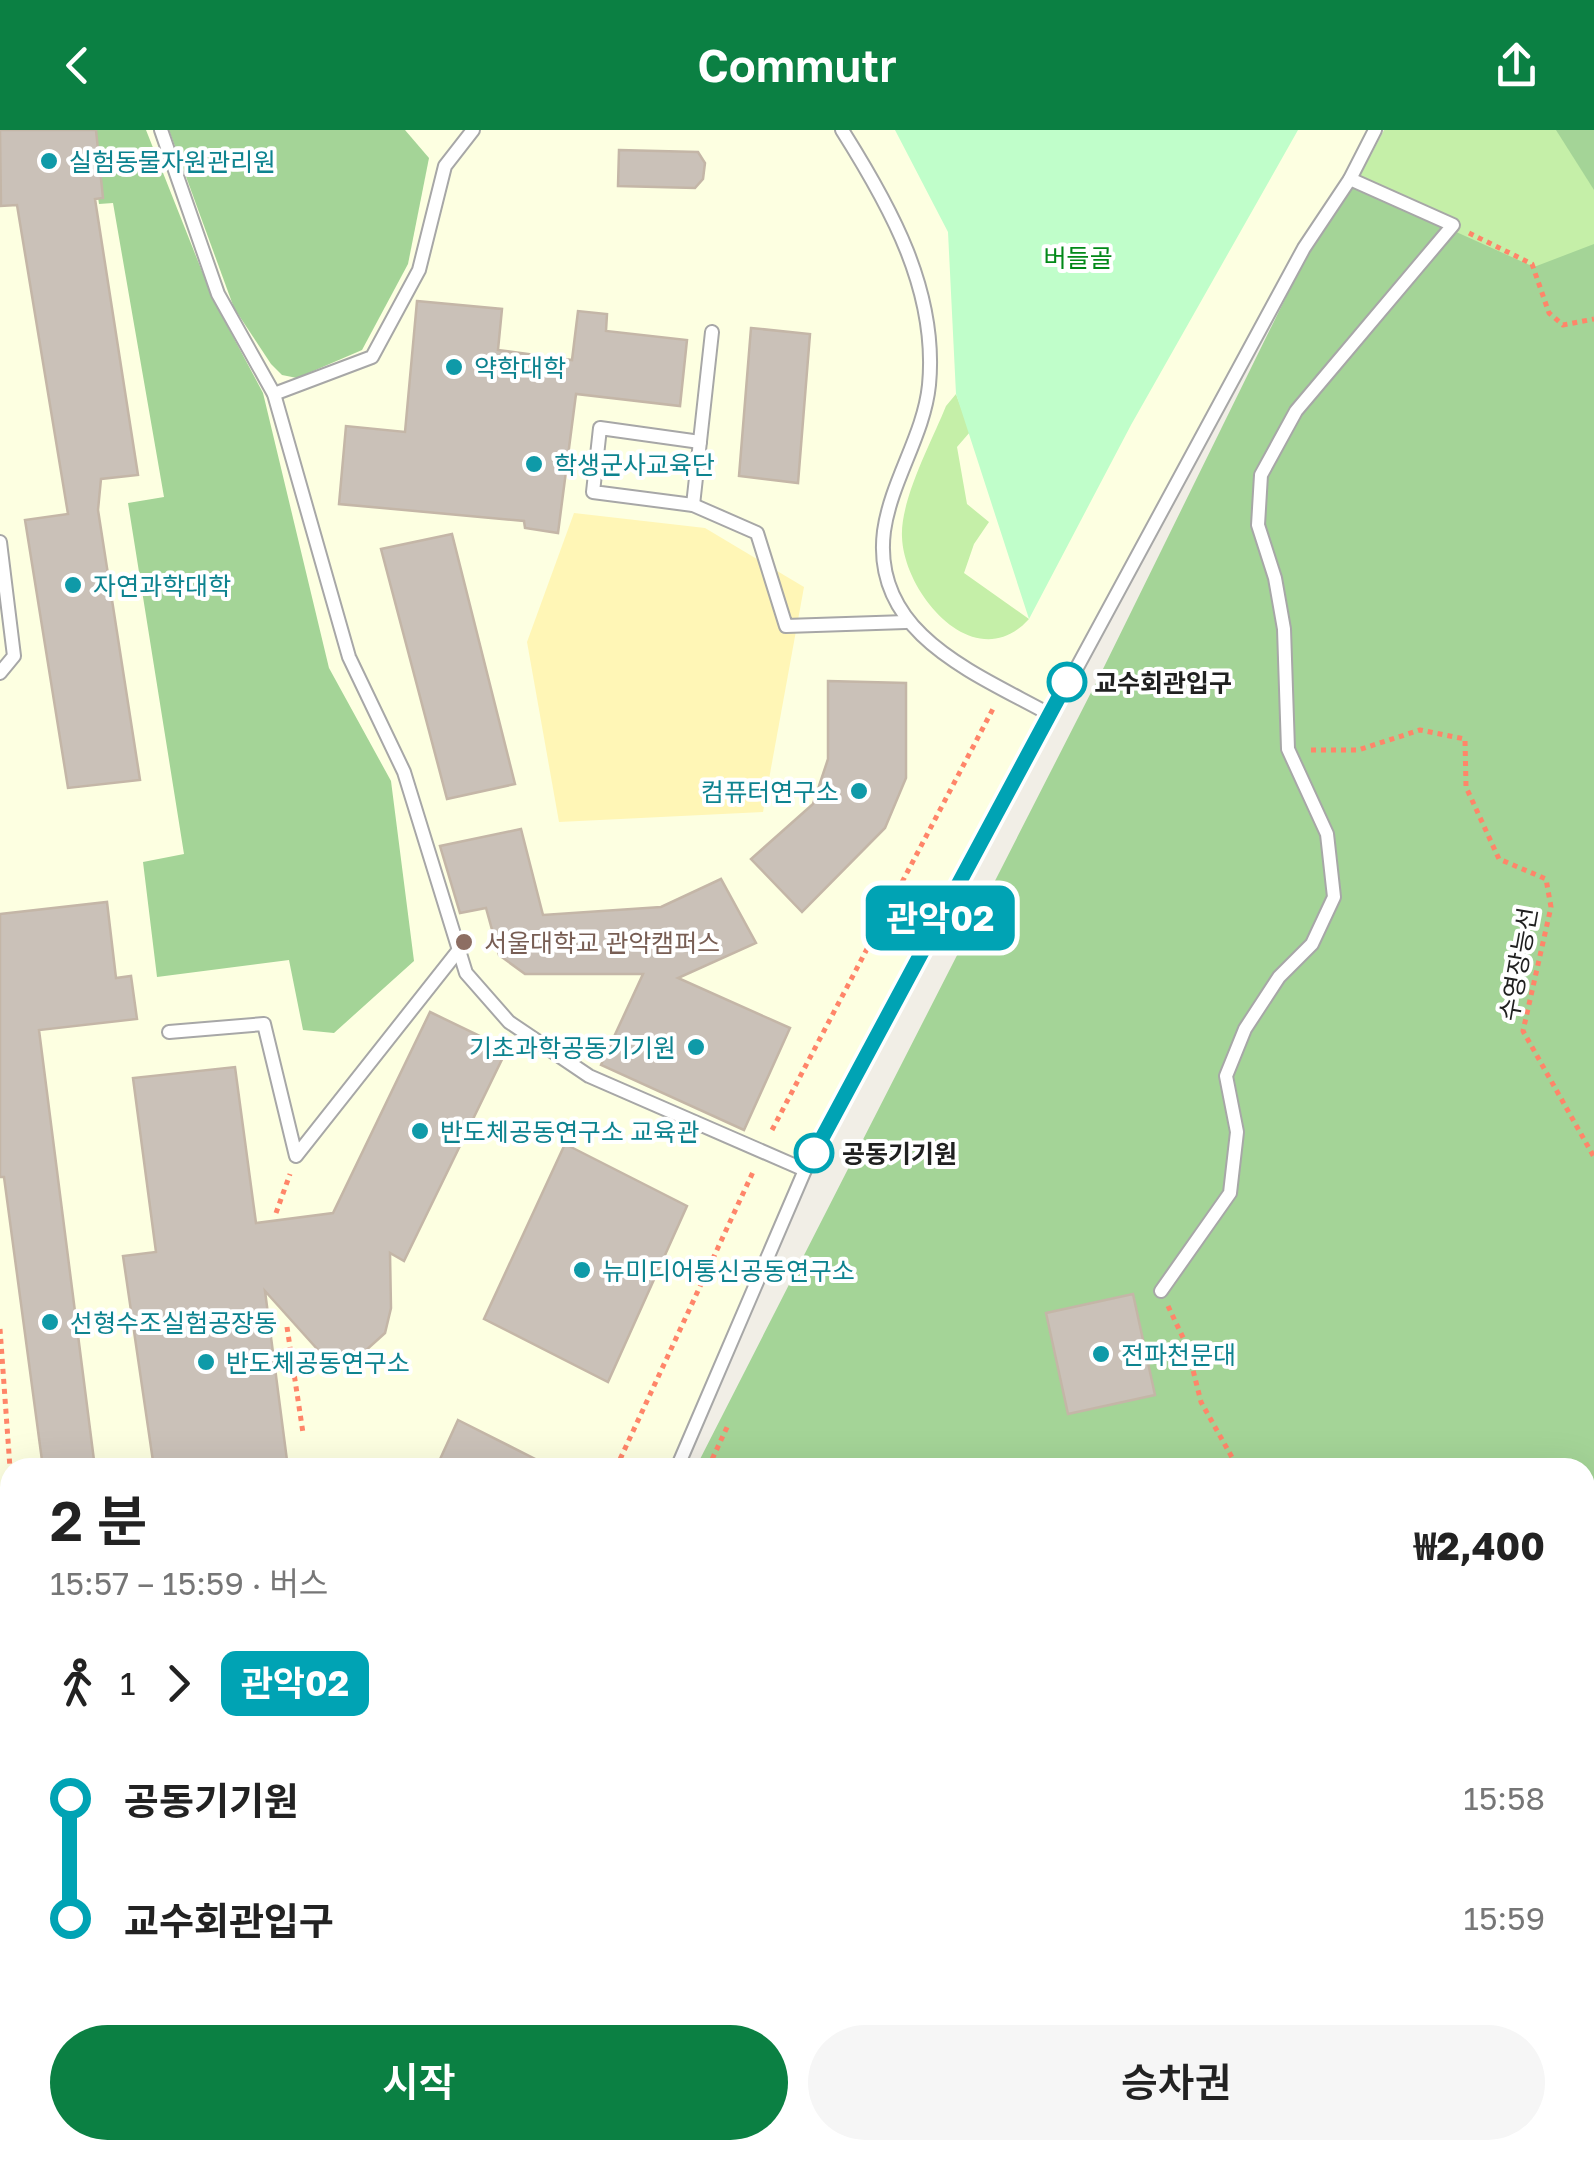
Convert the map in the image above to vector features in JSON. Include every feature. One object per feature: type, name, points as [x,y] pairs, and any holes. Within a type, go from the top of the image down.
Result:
[{"type":"lane","points":[[162,130],[218,294],[274,394],[348,657],[404,772],[466,974],[509,1022],[589,1076],[806,1170]]},
{"type":"lane","points":[[274,394],[372,357],[419,270],[445,166],[474,130]]},
{"type":"lane","points":[[842,130],[884,198],[925,299],[929,386],[884,530],[886,583],[906,622],[944,656],[1049,714]]},
{"type":"lane","points":[[681,1458],[806,1170],[1049,714],[1304,248],[1350,179],[1375,130]]},
{"type":"lane","points":[[1161,1291],[1230,1193],[1238,1132],[1226,1076],[1246,1029],[1279,977],[1312,944],[1334,897],[1327,834],[1288,750],[1284,629],[1275,578],[1258,525],[1262,474],[1296,411],[1453,225],[1350,179]]},
{"type":"lane","points":[[693,505],[712,332]]},
{"type":"lane","points":[[700,442],[600,428],[593,492],[693,505],[757,533],[786,626],[906,622]]},
{"type":"lane","points":[[0,542],[14,656],[0,672]]},
{"type":"lane","points":[[296,1156],[458,950]]},
{"type":"lane","points":[[169,1032],[264,1024],[296,1156]]},
{"type":"path","points":[[1453,225],[1532,264],[1550,314],[1564,325],[1594,319]]},
{"type":"path","points":[[772,1130],[1003,689]]},
{"type":"path","name":"수영장능선","points":[[1288,750],[1358,750],[1420,730],[1465,738],[1466,787],[1499,859],[1546,879],[1551,907],[1523,1031],[1594,1157]]},
{"type":"path","points":[[276,1213],[296,1156]]},
{"type":"path","points":[[621,1458],[754,1172]]},
{"type":"path","points":[[1161,1291],[1186,1346],[1201,1402],[1232,1458]]},
{"type":"path","points":[[287,1327],[303,1433]]},
{"type":"path","points":[[0,1329],[9,1458]]},
{"type":"path","points":[[713,1458],[730,1423]]},
{"type":"shaded area","name":"서울대학교 관악캠퍼스","points":[[0,130],[1375,130],[1304,248],[805,1170],[689,1444],[678,1458],[0,1458]]},
{"type":"green space","points":[[88,130],[146,130],[213,299],[263,393],[329,668],[391,781],[414,961],[334,1033],[303,1030],[289,960],[157,977],[143,862],[184,854],[128,503],[164,497],[113,203],[99,204]]},
{"type":"green space","points":[[169,130],[405,130],[429,158],[408,264],[362,350],[297,378],[282,375],[271,364],[234,308]]},
{"type":"green space","name":"버들골","points":[[895,130],[1298,130],[1131,425],[1029,619],[956,394],[948,232]]},
{"type":"green space","points":[[1384,130],[1557,130],[1594,189],[1594,260],[1543,280],[1351,193]]},
{"type":"green space","points":[[1556,130],[1594,130],[1594,190]]},
{"type":"green space","points":[[1343,181],[1534,267],[1594,244],[1594,1458],[701,1458],[1103,669]]},
{"type":"green space","points":[[956,394],[970,432],[957,447],[967,504],[989,522],[974,544],[964,573],[1029,619],[1008,635],[987,639],[966,634],[946,622],[929,604],[915,583],[902,537],[906,506],[918,471],[946,406]]},
{"type":"sand","points":[[574,513],[705,528],[804,587],[763,812],[559,822],[527,642]]},
{"type":"building","points":[[0,130],[96,130],[103,198],[95,199],[138,475],[101,479],[98,510],[140,780],[68,788],[25,520],[68,514],[17,205],[1,206]]},
{"type":"building","points":[[619,150],[698,152],[705,163],[703,179],[695,188],[618,186]]},
{"type":"building","points":[[417,301],[502,309],[498,350],[572,360],[578,311],[607,314],[606,331],[687,340],[680,406],[576,394],[558,533],[525,528],[524,521],[339,504],[346,426],[405,432]]},
{"type":"building","name":"학생군사교육단","points":[[751,328],[810,334],[798,483],[739,476]]},
{"type":"building","points":[[452,534],[515,784],[447,799],[381,549]]},
{"type":"building","name":"컴퓨터연구소","points":[[828,681],[906,683],[906,778],[885,828],[802,912],[751,859],[813,804],[828,759]]},
{"type":"building","points":[[521,829],[543,915],[661,907],[721,879],[756,943],[678,978],[790,1028],[744,1130],[601,1065],[643,974],[525,974],[499,955],[486,908],[460,913],[440,846]]},
{"type":"building","name":"선형수조실험공장동","points":[[107,902],[116,978],[131,976],[137,1019],[39,1030],[94,1458],[42,1458],[4,1177],[0,1177],[0,914]]},
{"type":"building","points":[[430,1012],[507,1049],[404,1261],[390,1253],[391,1308],[385,1333],[363,1353],[342,1361],[319,1351],[265,1291],[287,1458],[153,1458],[123,1256],[156,1252],[133,1078],[235,1067],[256,1223],[333,1213]]},
{"type":"building","name":"뉴미디어통신공동연구소","points":[[565,1144],[687,1206],[608,1382],[484,1319]]},
{"type":"building","name":"전파천문대","points":[[1133,1294],[1155,1395],[1068,1414],[1046,1313]]},
{"type":"building","points":[[458,1420],[533,1458],[441,1458]]},
{"type":"bus line","name":"관악02","points":[[814,1153],[1067,682]]},
{"type":"place","name":"실험동물자원관리원","points":[[49,161]]},
{"type":"place","name":"약학대학","points":[[454,367]]},
{"type":"place","name":"학생군사교육단","points":[[534,464]]},
{"type":"place","name":"자연과학대학","points":[[73,585]]},
{"type":"place","name":"교수회관입구","points":[[1067,682]]},
{"type":"place","name":"컴퓨터연구소","points":[[859,791]]},
{"type":"place","name":"서울대학교 관악캠퍼스","points":[[464,942]]},
{"type":"place","name":"기초과학공동기기원","points":[[696,1047]]},
{"type":"place","name":"반도체공동연구소 교육관","points":[[420,1131]]},
{"type":"place","name":"공동기기원","points":[[814,1153]]},
{"type":"place","name":"뉴미디어통신공동연구소","points":[[582,1270]]},
{"type":"place","name":"선형수조실험공장동","points":[[50,1322]]},
{"type":"place","name":"전파천문대","points":[[1101,1354]]},
{"type":"place","name":"반도체공동연구소","points":[[206,1362]]}]
